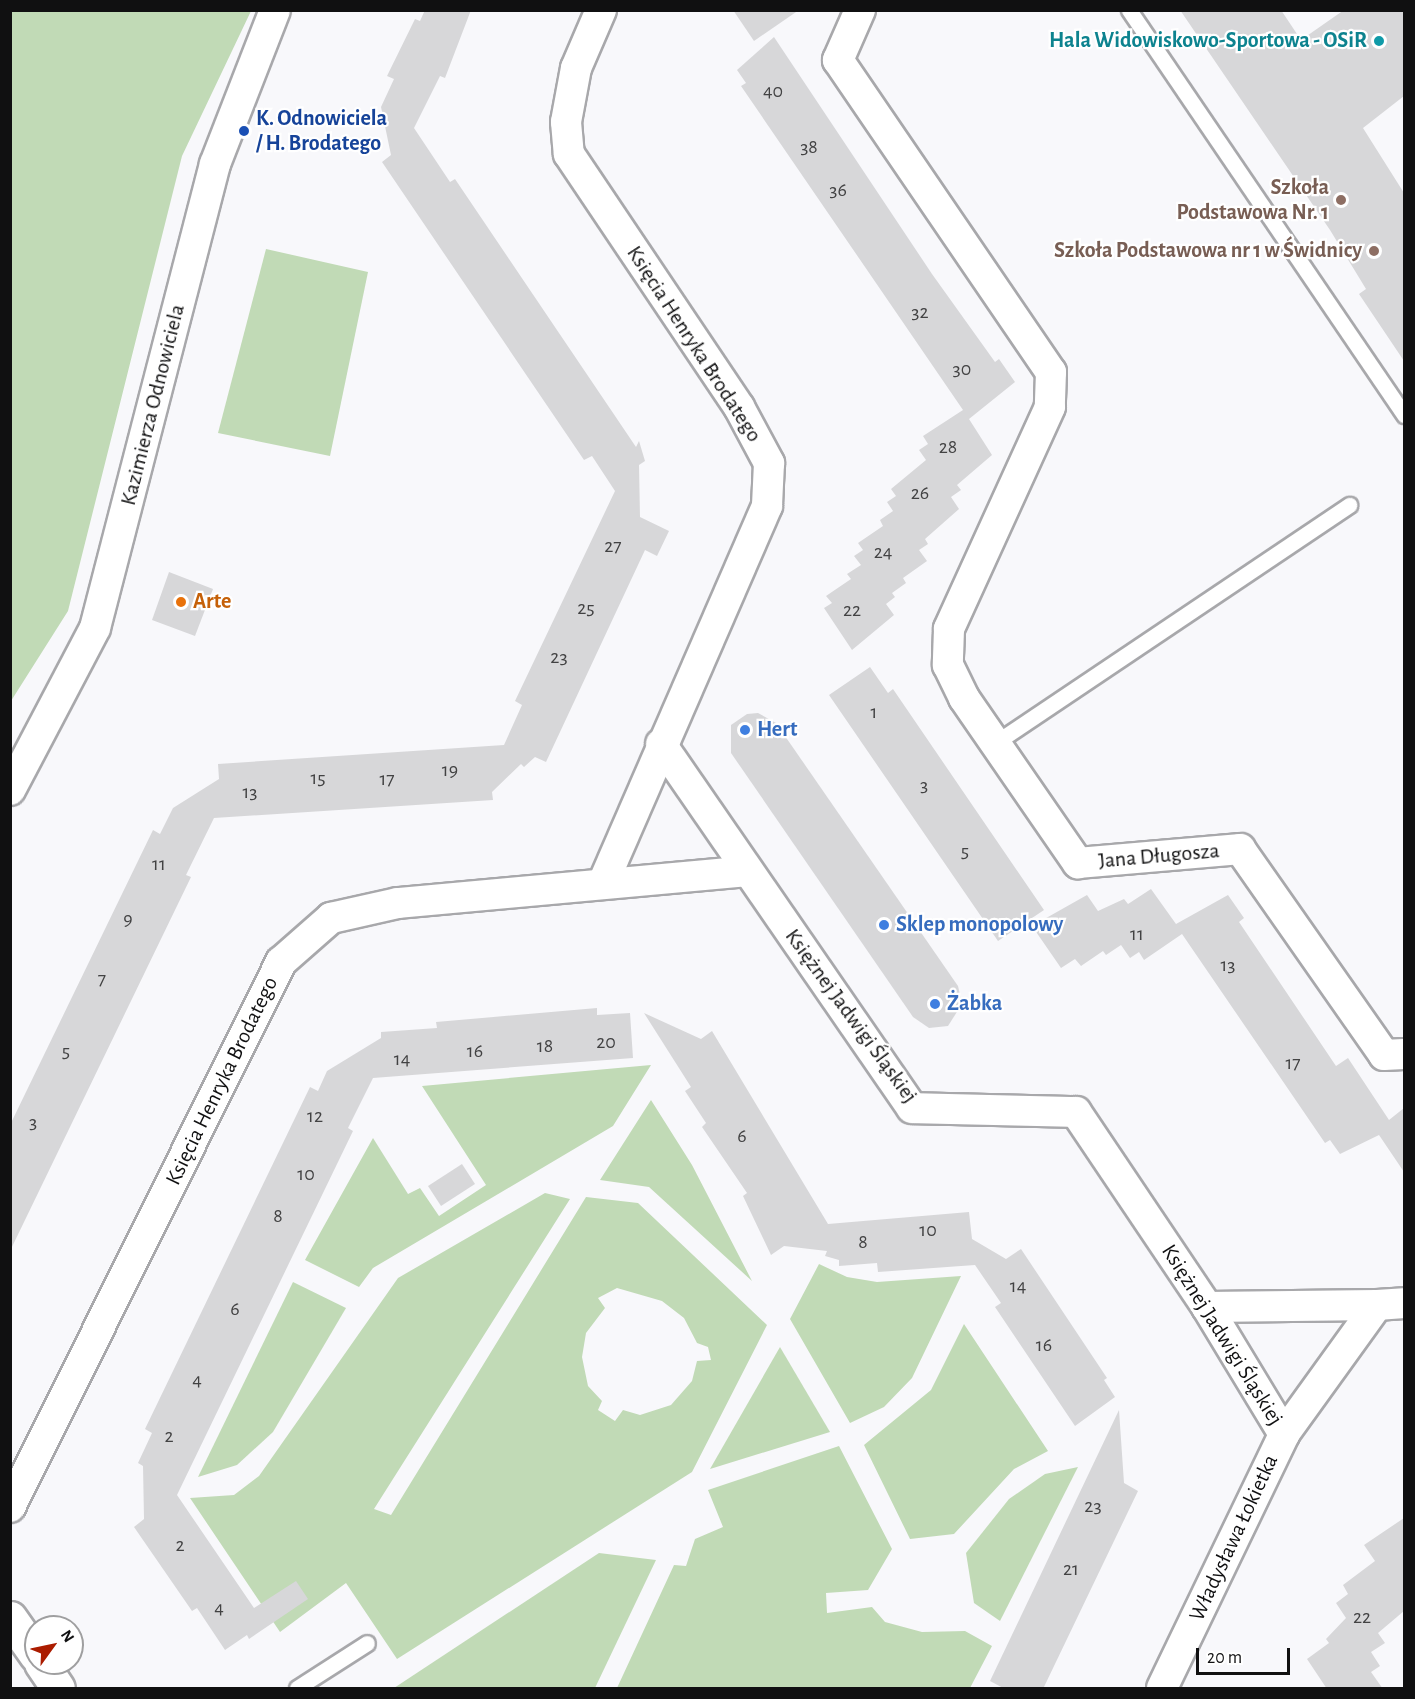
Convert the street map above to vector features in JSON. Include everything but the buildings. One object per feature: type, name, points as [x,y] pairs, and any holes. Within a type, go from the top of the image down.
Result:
[{"type":"street","name":"Kazimierza Odnowiciela","points":[[10,790],[95,628],[215,164],[275,10]]},
{"type":"street","name":"Księcia Henryka Brodatego","points":[[601,10],[576,68],[566,122],[569,154],[739,406],[769,463],[766,506],[661,744],[604,881]]},
{"type":"street","name":"Jana Długosza","points":[[860,10],[838,60],[1051,372],[1050,406],[949,629],[948,665],[995,743],[1078,863],[1240,849],[1384,1055],[1404,1054]]},
{"type":"street","name":"Księżnej Jadwigi Śląskiej","points":[[661,744],[912,1108],[1076,1112],[1207,1307],[1284,1434]]},
{"type":"street","name":"Księcia Henryka Brodatego","points":[[10,1507],[281,962],[331,918],[398,903],[604,881],[747,870]]},
{"type":"street","name":"Władysława Łokietka","points":[[1207,1307],[1391,1304]]},
{"type":"street","name":"Władysława Łokietka","points":[[1162,1689],[1284,1434],[1391,1304]]},
{"type":"street","points":[[10,1618],[24,1638]]},
{"type":"street","points":[[49,1675],[58,1689]]},
{"type":"lane","points":[[1129,10],[1404,415]]},
{"type":"lane","points":[[995,743],[1349,505]]},
{"type":"lane","points":[[297,1689],[367,1643]]},
{"type":"green space","points":[[11,10],[251,11],[182,156],[68,611],[11,701]]},
{"type":"green space","points":[[266,249],[368,272],[330,456],[218,433]]},
{"type":"green space","points":[[651,1065],[613,1126],[373,1268],[359,1287],[305,1260],[373,1138],[408,1194],[420,1188],[439,1216],[486,1185],[422,1086]]},
{"type":"green space","points":[[651,1100],[692,1165],[752,1281],[649,1187],[600,1180]]},
{"type":"green space","points":[[545,1193],[570,1199],[374,1509],[391,1515],[586,1197],[638,1203],[767,1325],[692,1472],[397,1659],[346,1583],[280,1632],[190,1498],[234,1495],[259,1476],[398,1278]],"holes":[[[617,1288],[662,1301],[684,1318],[697,1343],[708,1347],[711,1360],[697,1361],[692,1381],[671,1405],[640,1415],[623,1410],[615,1421],[598,1410],[602,1401],[588,1386],[582,1357],[586,1333],[605,1308],[598,1298]]]},
{"type":"green space","points":[[819,1264],[847,1277],[877,1282],[961,1276],[912,1378],[884,1407],[850,1423],[790,1319]]},
{"type":"green space","points":[[293,1282],[346,1308],[273,1432],[237,1465],[198,1477]]},
{"type":"green space","points":[[964,1324],[1048,1451],[1014,1469],[954,1534],[910,1539],[864,1445],[931,1390]]},
{"type":"green space","points":[[780,1347],[830,1432],[710,1469]]},
{"type":"green space","points":[[839,1446],[892,1549],[868,1590],[826,1593],[827,1613],[872,1607],[885,1622],[922,1632],[965,1631],[992,1646],[970,1688],[617,1688],[674,1565],[686,1566],[695,1539],[723,1527],[708,1490]]},
{"type":"green space","points":[[1078,1467],[1000,1621],[974,1603],[966,1553],[1009,1499],[1045,1474]]},
{"type":"green space","points":[[599,1553],[656,1560],[595,1688],[394,1688]]},
{"type":"place","name":"Hala Widowiskowo-Sportowa - OSiR","points":[[1379,41]]},
{"type":"place","name":"K. Odnowiciela / H. Brodatego","points":[[244,131]]},
{"type":"place","name":"Szkoła Podstawowa Nr. 1","points":[[1341,200]]},
{"type":"place","name":"Szkoła Podstawowa nr 1 w Świdnicy","points":[[1374,251]]},
{"type":"place","name":"Arte","points":[[181,602]]},
{"type":"place","name":"Hert","points":[[745,730]]},
{"type":"place","name":"Sklep monopolowy","points":[[884,925]]},
{"type":"place","name":"Żabka","points":[[935,1004]]}]
